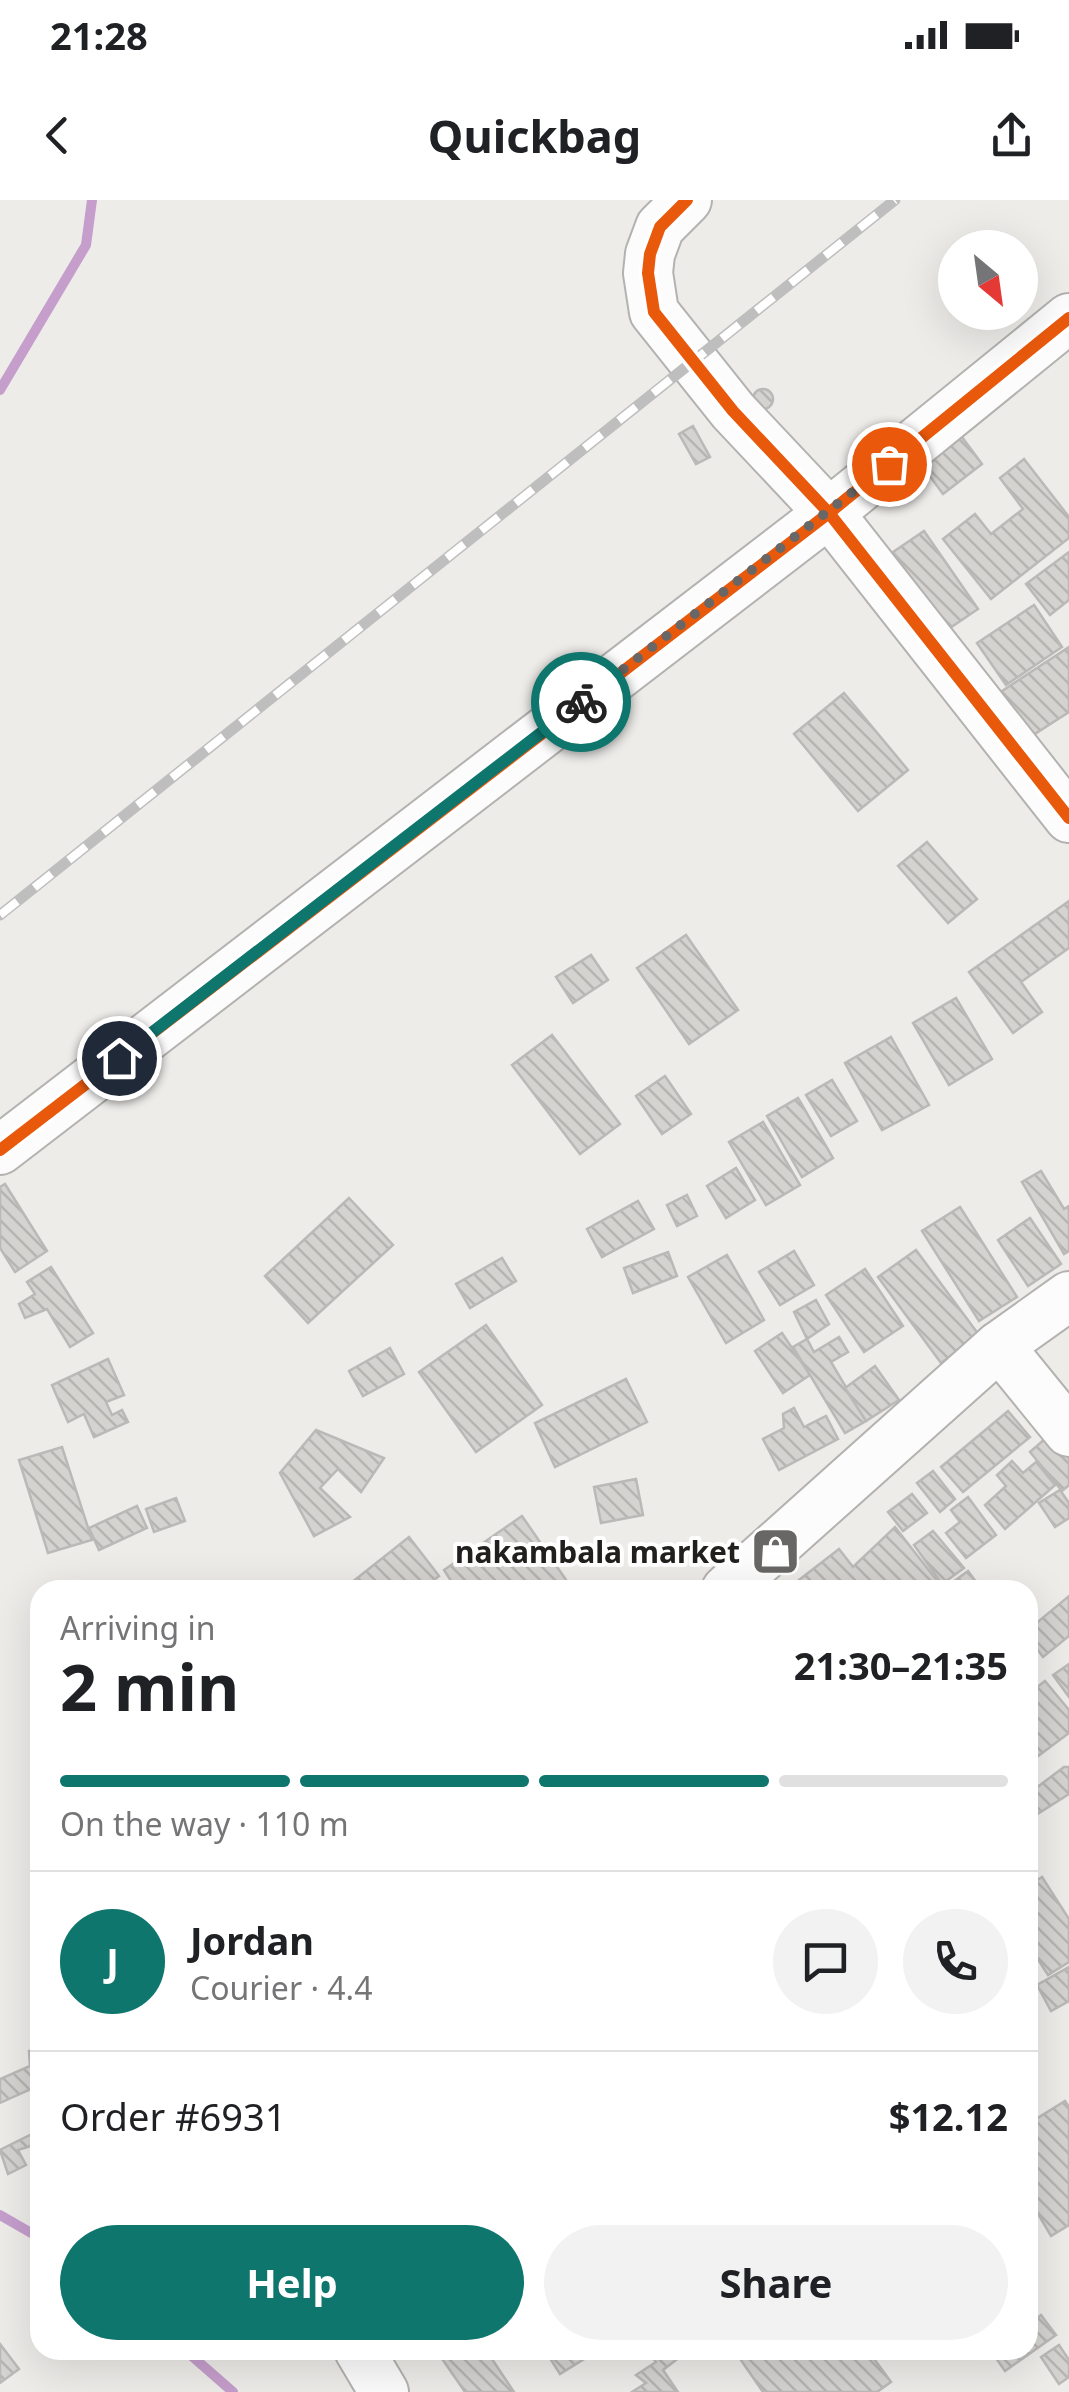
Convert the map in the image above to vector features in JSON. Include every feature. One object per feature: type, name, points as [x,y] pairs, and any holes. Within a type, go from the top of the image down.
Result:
[{"type":"street","points":[[687,200],[660,227],[650,254],[649,298],[654,312],[734,411],[829,513],[1069,818]]},
{"type":"street","points":[[0,1150],[829,513],[1069,318]]},
{"type":"street","points":[[737,1580],[1000,1346],[1069,1296]]},
{"type":"street","points":[[1000,1346],[1069,1432]]},
{"type":"street","points":[[365,2360],[384,2392]]},
{"type":"building","points":[[763,389],[773,399],[763,409],[753,399]]},
{"type":"building","points":[[693,426],[710,457],[696,464],[679,434]]},
{"type":"building","points":[[962,437],[982,464],[943,494],[923,467]]},
{"type":"building","points":[[1024,459],[1069,517],[1069,538],[991,599],[943,539],[975,514],[991,534],[1023,509],[1000,478]]},
{"type":"building","points":[[924,531],[978,609],[947,630],[893,552]]},
{"type":"building","points":[[1069,552],[1069,600],[1050,615],[1026,584]]},
{"type":"building","points":[[1034,605],[1062,647],[1006,685],[977,643]]},
{"type":"building","points":[[1069,647],[1069,712],[1030,737],[996,695]]},
{"type":"building","points":[[844,693],[908,770],[858,811],[794,734]]},
{"type":"building","points":[[927,842],[977,899],[948,923],[898,866]]},
{"type":"building","points":[[1069,901],[1069,948],[1021,982],[1042,1012],[1013,1033],[969,972]]},
{"type":"building","points":[[686,935],[738,1010],[689,1044],[637,968]]},
{"type":"building","points":[[591,955],[608,980],[573,1003],[556,977]]},
{"type":"building","points":[[956,998],[992,1059],[949,1085],[913,1023]]},
{"type":"building","points":[[552,1035],[620,1124],[580,1154],[512,1065]]},
{"type":"building","points":[[891,1037],[929,1105],[882,1130],[845,1063]]},
{"type":"building","points":[[665,1076],[691,1114],[662,1134],[636,1096]]},
{"type":"building","points":[[832,1080],[857,1121],[831,1136],[806,1095]]},
{"type":"building","points":[[798,1098],[833,1158],[802,1177],[767,1116]]},
{"type":"building","points":[[763,1122],[800,1185],[766,1205],[729,1142]]},
{"type":"building","points":[[736,1168],[755,1200],[726,1218],[707,1186]]},
{"type":"building","points":[[1041,1171],[1064,1209],[1069,1206],[1069,1251],[1064,1254],[1022,1182]]},
{"type":"building","points":[[5,1184],[47,1251],[15,1272],[0,1248],[0,1187]]},
{"type":"building","points":[[687,1195],[697,1216],[677,1226],[667,1205]]},
{"type":"building","points":[[349,1198],[393,1245],[308,1323],[265,1276]]},
{"type":"building","points":[[638,1201],[654,1229],[602,1257],[587,1229]]},
{"type":"building","points":[[960,1207],[1017,1297],[979,1321],[922,1231]]},
{"type":"building","points":[[1030,1218],[1061,1264],[1028,1286],[998,1240]]},
{"type":"building","points":[[916,1250],[979,1335],[941,1363],[878,1277]]},
{"type":"building","points":[[794,1251],[814,1285],[780,1305],[759,1272]]},
{"type":"building","points":[[668,1252],[677,1276],[633,1293],[624,1268]]},
{"type":"building","points":[[727,1255],[764,1320],[726,1343],[688,1277]]},
{"type":"building","points":[[502,1258],[516,1281],[470,1308],[456,1284]]},
{"type":"building","points":[[51,1267],[93,1333],[70,1347],[47,1309],[25,1318],[19,1304],[35,1294],[27,1282]]},
{"type":"building","points":[[865,1269],[903,1326],[864,1352],[826,1295]]},
{"type":"building","points":[[816,1300],[829,1324],[807,1339],[794,1312]]},
{"type":"building","points":[[486,1325],[542,1405],[476,1452],[419,1372]]},
{"type":"building","points":[[782,1333],[810,1375],[783,1393],[755,1351]]},
{"type":"building","points":[[839,1337],[848,1352],[831,1362],[866,1421],[845,1433],[793,1347],[807,1339],[814,1352]]},
{"type":"building","points":[[390,1348],[404,1374],[363,1396],[349,1371]]},
{"type":"building","points":[[108,1359],[124,1395],[106,1402],[112,1415],[122,1410],[128,1422],[94,1437],[84,1414],[68,1422],[52,1385]]},
{"type":"building","points":[[875,1366],[899,1400],[866,1421],[845,1388]]},
{"type":"building","points":[[626,1379],[647,1422],[555,1467],[535,1423]]},
{"type":"building","points":[[794,1408],[804,1427],[826,1416],[838,1439],[779,1470],[763,1439],[784,1428],[783,1414]]},
{"type":"building","points":[[1008,1411],[1030,1437],[963,1492],[941,1467]]},
{"type":"building","points":[[316,1430],[384,1458],[361,1492],[338,1469],[320,1488],[350,1517],[314,1536],[280,1473]]},
{"type":"building","points":[[1054,1431],[1069,1449],[1069,1485],[1062,1491],[1030,1452]]},
{"type":"building","points":[[62,1447],[92,1540],[48,1553],[19,1460]]},
{"type":"building","points":[[1012,1461],[1023,1473],[1036,1462],[1055,1485],[1005,1529],[985,1505],[1006,1486],[997,1475]]},
{"type":"building","points":[[933,1471],[955,1499],[940,1512],[917,1483]]},
{"type":"building","points":[[636,1479],[643,1515],[601,1523],[594,1487]]},
{"type":"building","points":[[1060,1490],[1069,1503],[1069,1518],[1055,1527],[1039,1503]]},
{"type":"building","points":[[912,1494],[927,1513],[903,1531],[888,1512]]},
{"type":"building","points":[[968,1497],[996,1535],[966,1558],[946,1533],[960,1522],[951,1510]]},
{"type":"building","points":[[176,1498],[185,1521],[154,1532],[146,1509]]},
{"type":"building","points":[[137,1506],[147,1528],[99,1550],[89,1528]]},
{"type":"building","points":[[522,1516],[566,1580],[450,1580],[444,1570]]},
{"type":"building","points":[[895,1527],[936,1580],[799,1580],[839,1549],[853,1567]]},
{"type":"building","points":[[933,1531],[964,1568],[948,1580],[939,1580],[914,1545]]},
{"type":"building","points":[[409,1537],[439,1576],[434,1580],[355,1580]]},
{"type":"building","points":[[968,1571],[975,1580],[956,1580]]},
{"type":"building","points":[[1069,1596],[1069,1636],[1043,1657],[1038,1650],[1038,1622]]},
{"type":"building","points":[[1069,1664],[1069,1697],[1053,1675]]},
{"type":"building","points":[[1045,1681],[1069,1710],[1069,1733],[1038,1756],[1038,1686]]},
{"type":"building","points":[[1069,1767],[1069,1794],[1038,1814],[1038,1786]]},
{"type":"building","points":[[1042,1877],[1069,1919],[1069,1962],[1048,1975],[1038,1960],[1038,1880]]},
{"type":"building","points":[[1069,1967],[1069,2001],[1051,2011],[1038,1984]]},
{"type":"building","points":[[30,2066],[30,2090],[0,2103],[0,2079]]},
{"type":"building","points":[[1065,2101],[1069,2107],[1069,2225],[1051,2236],[1038,2214],[1038,2118]]},
{"type":"building","points":[[30,2135],[30,2146],[18,2150],[26,2165],[8,2174],[0,2150]]},
{"type":"building","points":[[1041,2315],[1056,2335],[1038,2348]]},
{"type":"building","points":[[0,2344],[19,2369],[0,2383]]},
{"type":"building","points":[[1059,2345],[1069,2360],[1069,2377],[1059,2384],[1041,2357]]},
{"type":"building","points":[[443,2360],[493,2360],[514,2392],[465,2392]]},
{"type":"building","points":[[551,2360],[582,2360],[560,2374]]},
{"type":"building","points":[[676,2360],[663,2370],[678,2392],[632,2392],[646,2383],[636,2375],[656,2362]]},
{"type":"building","points":[[741,2360],[875,2360],[891,2382],[877,2392],[763,2392]]},
{"type":"building","points":[[997,2360],[1021,2360],[1005,2371]]},
{"type":"waterway","points":[[0,390],[86,245],[92,200]]},
{"type":"waterway","points":[[0,2215],[30,2232]]},
{"type":"waterway","points":[[196,2360],[233,2392]]},
{"type":"railway","points":[[0,915],[895,200]]},
{"type":"cycle path","points":[[687,200],[660,227],[650,254],[648,273],[654,312],[733,411],[829,513],[1069,818]]},
{"type":"cycle path","points":[[0,1150],[829,513],[1069,318]]},
{"type":"way so far","points":[[581,702],[889,464]]},
{"type":"place","name":"nakambala market","points":[[775,1551]]},
{"type":"route","points":[[119,1058],[581,702]]}]
